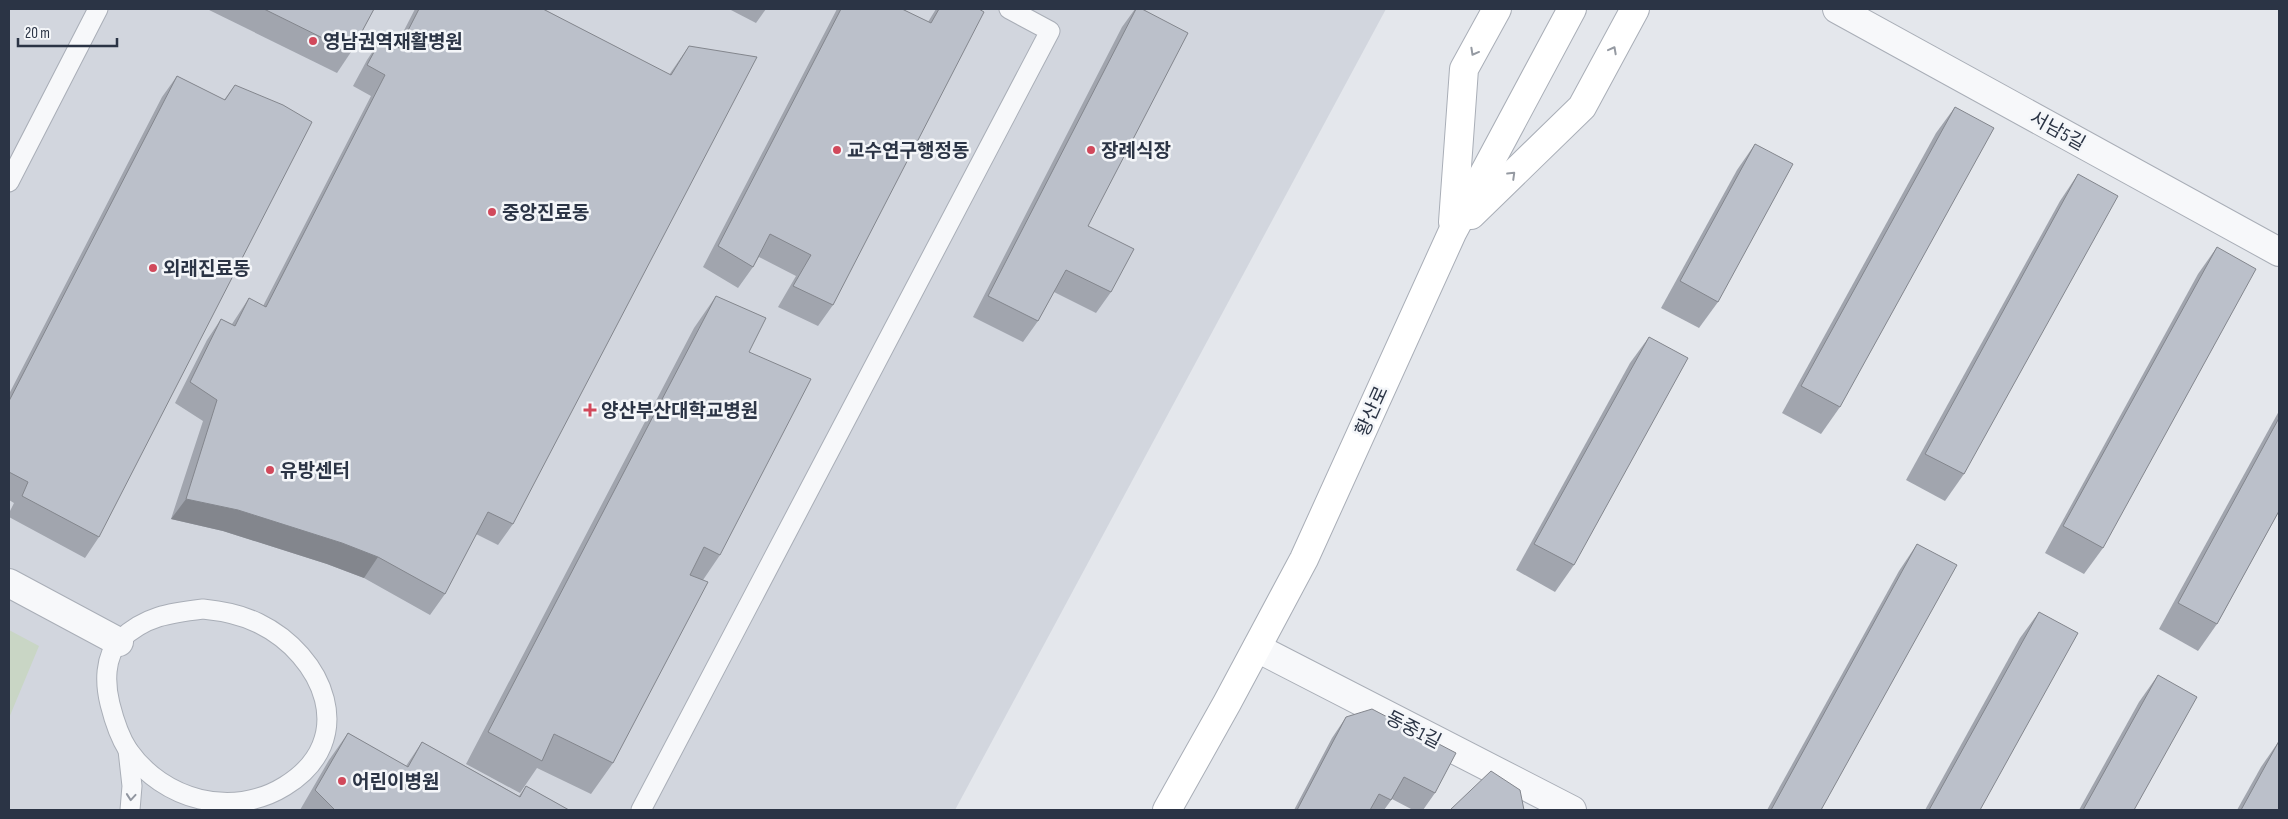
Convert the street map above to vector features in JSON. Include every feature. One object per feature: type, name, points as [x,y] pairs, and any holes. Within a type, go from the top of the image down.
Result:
[{"type":"main road","points":[[1452,233],[1464,70],[1498,9]]},
{"type":"main road","name":"황산로","points":[[1166,810],[1257,648],[1304,559],[1452,233],[1572,9]]},
{"type":"main road","points":[[1452,233],[1582,107],[1635,9]]},
{"type":"street","name":"서남5길","points":[[1836,9],[2279,252]]},
{"type":"street","points":[[9,583],[119,642]]},
{"type":"street","name":"동중1길","points":[[1257,648],[1559,807]]},
{"type":"lane","points":[[9,182],[98,9]]},
{"type":"lane","points":[[641,810],[1050,31],[1008,9]]},
{"type":"lane","points":[[203,609],[232,612],[259,624],[283,639],[301,656],[318,679],[326,701],[327,732],[317,756],[308,769],[281,789],[263,796],[219,807],[186,796],[169,787],[146,771],[128,750],[115,724],[107,692],[106,667],[119,642],[142,624],[163,614],[203,609]]},
{"type":"lane","points":[[128,750],[132,786],[130,810]]},
{"type":"shaded area","name":"양산부산대학교병원","points":[[9,9],[1386,9],[955,810],[9,810]]},
{"type":"green space","points":[[9,630],[39,646],[9,718]]},
{"type":"building","points":[[264,9],[374,9],[351,52]]},
{"type":"building","name":"중앙진료동","points":[[419,9],[543,9],[671,75],[689,46],[757,57],[513,524],[488,512],[445,594],[378,557],[342,543],[238,510],[186,499],[217,400],[190,382],[221,319],[235,326],[249,298],[266,307],[385,75],[367,65],[381,39],[399,48]]},
{"type":"building","name":"교수연구행정동","points":[[841,9],[902,9],[931,23],[939,9],[979,9],[984,12],[833,305],[793,286],[811,255],[770,234],[753,267],[718,246]]},
{"type":"building","name":"장례식장","points":[[1136,9],[1142,9],[1188,33],[1088,226],[1134,249],[1111,292],[1066,270],[1038,321],[988,296]]},
{"type":"building","name":"외래진료동","points":[[177,76],[225,100],[235,85],[283,105],[312,122],[99,537],[22,496],[28,482],[9,472],[9,401]]},
{"type":"building","points":[[1955,107],[1994,128],[1840,407],[1801,386]]},
{"type":"building","points":[[1755,144],[1793,164],[1718,302],[1680,281]]},
{"type":"building","points":[[2078,174],[2118,196],[1964,474],[1925,454]]},
{"type":"building","points":[[2217,247],[2256,269],[2103,548],[2063,526]]},
{"type":"building","name":"양산부산대학교병원","points":[[716,296],[766,318],[749,352],[811,379],[720,555],[704,547],[690,575],[708,582],[613,763],[554,734],[542,761],[488,732]]},
{"type":"building","points":[[1649,337],[1688,358],[1574,565],[1534,544]]},
{"type":"building","points":[[2279,418],[2279,511],[2217,624],[2178,603]]},
{"type":"building","points":[[1917,544],[1957,565],[1821,810],[1771,810]]},
{"type":"building","points":[[2039,612],[2078,633],[1980,810],[1929,810]]},
{"type":"building","points":[[2158,675],[2197,697],[2134,810],[2083,810]]},
{"type":"building","points":[[1372,709],[1456,753],[1435,793],[1404,777],[1391,800],[1379,794],[1370,810],[1297,810],[1346,717]]},
{"type":"building","points":[[348,733],[408,767],[422,742],[520,797],[526,786],[569,810],[335,810],[315,790]]},
{"type":"building","points":[[2279,741],[2279,810],[2241,810]]},
{"type":"building","points":[[1491,771],[1520,790],[1524,810],[1450,810]]},
{"type":"place","name":"영남권역재활병원","points":[[313,41]]},
{"type":"place","name":"교수연구행정동","points":[[837,150]]},
{"type":"place","name":"장례식장","points":[[1091,150]]},
{"type":"place","name":"중앙진료동","points":[[492,212]]},
{"type":"place","name":"외래진료동","points":[[153,268]]},
{"type":"place","name":"양산부산대학교병원","points":[[590,410]]},
{"type":"place","name":"유방센터","points":[[270,470]]},
{"type":"place","name":"어린이병원","points":[[342,781]]}]
